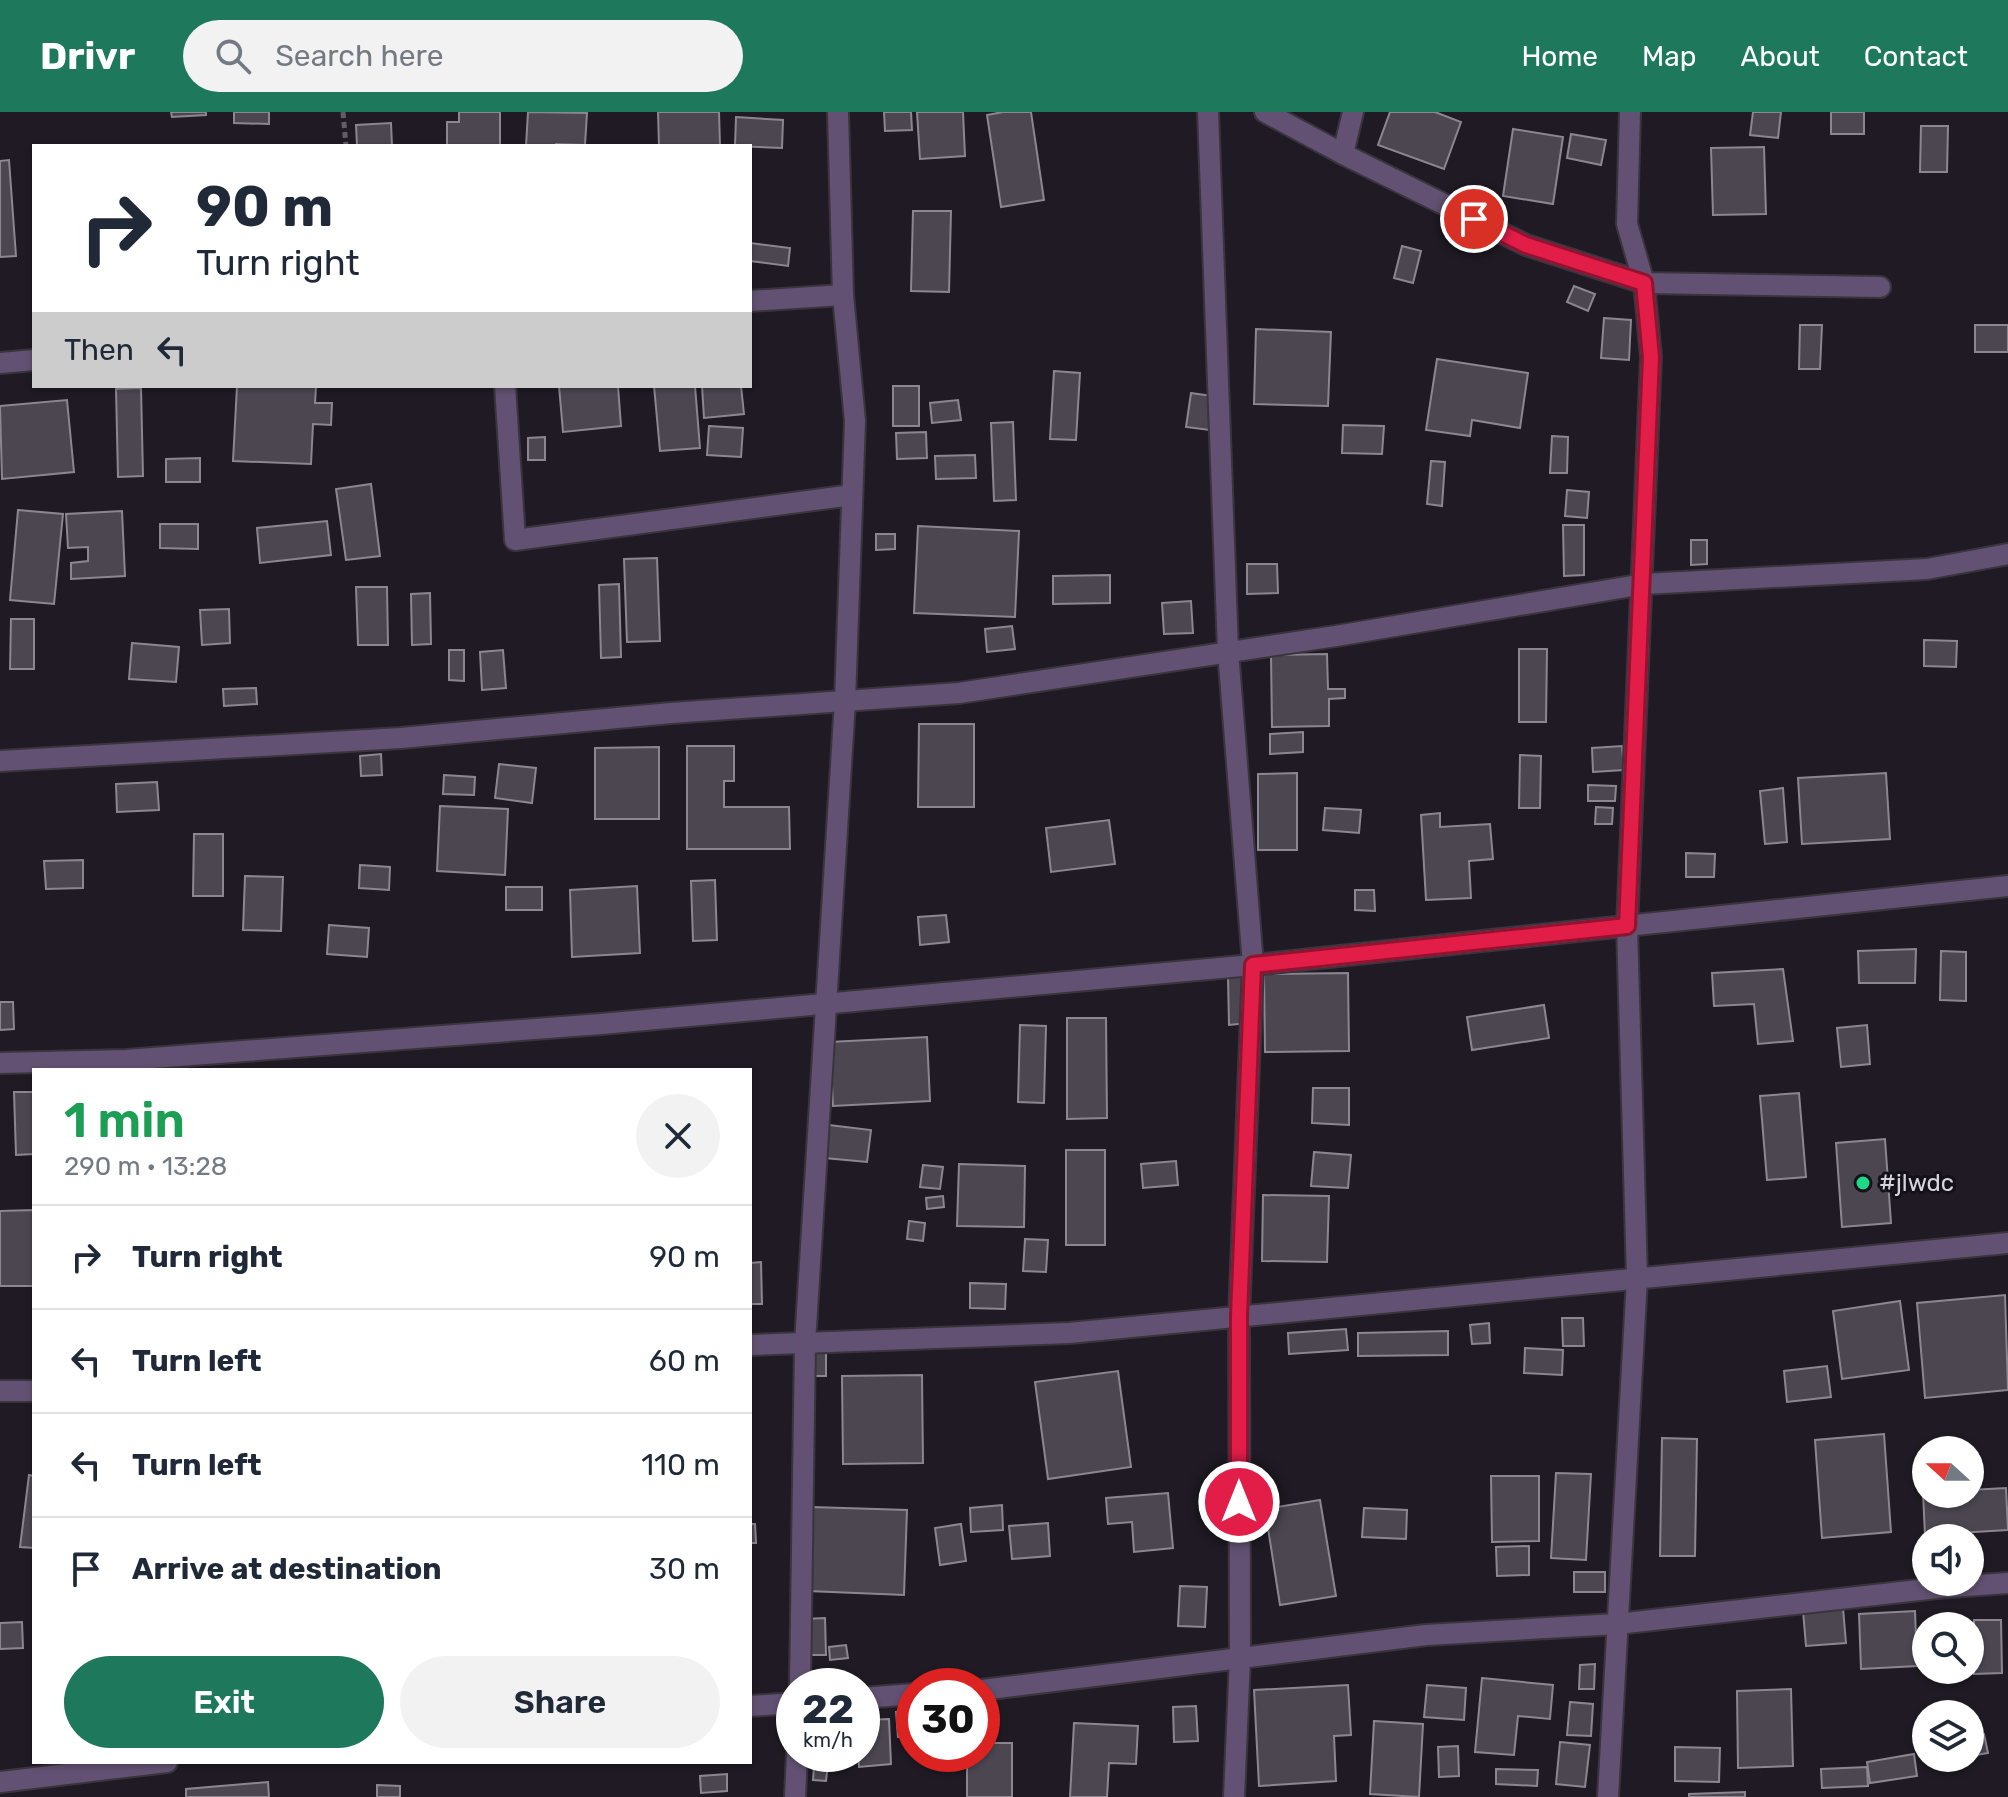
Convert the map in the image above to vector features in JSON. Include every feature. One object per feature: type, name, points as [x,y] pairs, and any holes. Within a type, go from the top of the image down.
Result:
[{"type":"street","points":[[800,1668],[805,1343],[845,701],[855,421],[843,295],[838,112]]},
{"type":"street","points":[[1208,112],[1228,651],[1253,965],[1239,1316],[1240,1658],[1234,1797]]},
{"type":"street","points":[[1265,112],[1526,245],[1644,283],[1880,287]]},
{"type":"street","points":[[1343,154],[1353,112]]},
{"type":"street","points":[[1608,1797],[1637,1278],[1627,926],[1644,584],[1651,357],[1644,283],[1627,224],[1630,112]]},
{"type":"street","points":[[752,301],[843,295]]},
{"type":"street","points":[[0,363],[32,360]]},
{"type":"street","points":[[505,388],[515,540],[852,495]]},
{"type":"street","points":[[0,761],[401,738],[671,713],[959,693],[1336,636],[1644,584],[1927,569],[2008,554]]},
{"type":"street","points":[[0,1063],[126,1060],[601,1024],[1253,965],[2008,886]]},
{"type":"street","points":[[752,1345],[1069,1333],[2008,1243]]},
{"type":"street","points":[[0,1391],[32,1391]]},
{"type":"street","points":[[1000,1688],[1426,1635],[1617,1624],[1922,1589],[2008,1583]]},
{"type":"street","points":[[752,1706],[776,1704]]},
{"type":"street","points":[[0,1782],[150,1764]]},
{"type":"street","points":[[795,1797],[796,1772]]},
{"type":"path","points":[[343,112],[346,144]]},
{"type":"building","points":[[171,112],[206,112],[206,115],[172,117]]},
{"type":"building","points":[[234,112],[269,112],[269,124],[234,123]]},
{"type":"building","points":[[459,112],[500,112],[500,144],[447,144],[447,122],[459,122]]},
{"type":"building","points":[[528,112],[587,113],[585,144],[526,144]]},
{"type":"building","points":[[658,112],[719,112],[720,144],[659,144]]},
{"type":"building","points":[[884,112],[911,112],[912,130],[885,131]]},
{"type":"building","points":[[917,112],[963,112],[965,156],[920,159]]},
{"type":"building","points":[[1031,112],[1044,200],[1001,207],[987,115]]},
{"type":"building","points":[[1390,112],[1435,112],[1461,122],[1444,169],[1378,145]]},
{"type":"building","points":[[1753,112],[1781,112],[1778,138],[1750,135]]},
{"type":"building","points":[[1831,112],[1864,112],[1864,134],[1831,134]]},
{"type":"building","points":[[736,117],[783,120],[782,148],[735,144]]},
{"type":"building","points":[[391,123],[392,144],[357,144],[356,125]]},
{"type":"building","points":[[1921,126],[1948,126],[1947,172],[1920,172]]},
{"type":"building","points":[[1513,129],[1563,137],[1553,204],[1503,196]]},
{"type":"building","points":[[1571,134],[1606,140],[1601,165],[1567,158]]},
{"type":"building","points":[[1764,147],[1766,214],[1713,215],[1711,148]]},
{"type":"building","points":[[9,160],[16,256],[0,257],[0,161]]},
{"type":"building","points":[[913,211],[951,211],[949,292],[911,291]]},
{"type":"building","points":[[752,243],[790,248],[788,266],[752,261]]},
{"type":"building","points":[[1402,246],[1421,251],[1413,283],[1394,278]]},
{"type":"building","points":[[1574,286],[1595,294],[1588,311],[1567,302]]},
{"type":"building","points":[[1604,318],[1631,320],[1629,360],[1601,358]]},
{"type":"building","points":[[1800,325],[1822,325],[1820,369],[1799,369]]},
{"type":"building","points":[[1975,325],[2008,325],[2008,352],[1975,352]]},
{"type":"building","points":[[1256,329],[1331,332],[1328,406],[1254,404]]},
{"type":"building","points":[[1437,359],[1528,373],[1520,428],[1472,420],[1470,436],[1426,430]]},
{"type":"building","points":[[1054,371],[1080,373],[1076,440],[1050,439]]},
{"type":"building","points":[[893,386],[919,386],[919,426],[893,426]]},
{"type":"building","points":[[141,388],[143,476],[118,477],[116,389]]},
{"type":"building","points":[[237,388],[316,388],[315,403],[332,403],[331,425],[313,424],[311,464],[233,461]]},
{"type":"building","points":[[559,388],[618,388],[621,426],[563,432]]},
{"type":"building","points":[[654,388],[695,388],[700,448],[660,451]]},
{"type":"building","points":[[702,388],[741,388],[744,414],[704,418]]},
{"type":"building","points":[[1191,393],[1213,396],[1209,430],[1186,427]]},
{"type":"building","points":[[67,400],[74,472],[2,479],[0,406]]},
{"type":"building","points":[[958,400],[961,420],[932,423],[930,403]]},
{"type":"building","points":[[1013,422],[1016,500],[994,501],[991,423]]},
{"type":"building","points":[[1343,425],[1384,426],[1382,454],[1342,453]]},
{"type":"building","points":[[709,426],[743,428],[741,457],[707,455]]},
{"type":"building","points":[[926,432],[927,458],[897,459],[896,433]]},
{"type":"building","points":[[1552,436],[1568,437],[1567,473],[1550,473]]},
{"type":"building","points":[[545,437],[545,460],[528,460],[528,438]]},
{"type":"building","points":[[975,455],[976,478],[936,479],[935,456]]},
{"type":"building","points":[[200,458],[200,482],[166,482],[166,459]]},
{"type":"building","points":[[1431,461],[1445,462],[1442,506],[1427,504]]},
{"type":"building","points":[[371,484],[380,556],[346,560],[336,489]]},
{"type":"building","points":[[1567,490],[1589,492],[1587,518],[1565,516]]},
{"type":"building","points":[[18,510],[63,514],[54,604],[10,600]]},
{"type":"building","points":[[122,511],[125,576],[71,579],[71,563],[88,561],[88,547],[68,548],[66,514]]},
{"type":"building","points":[[327,521],[331,555],[260,563],[257,528]]},
{"type":"building","points":[[160,524],[198,524],[198,549],[160,548]]},
{"type":"building","points":[[1563,525],[1584,525],[1584,575],[1564,576]]},
{"type":"building","points":[[918,526],[1019,531],[1015,617],[914,613]]},
{"type":"building","points":[[876,534],[895,534],[895,549],[876,550]]},
{"type":"building","points":[[1691,540],[1707,540],[1707,564],[1691,565]]},
{"type":"building","points":[[657,558],[660,641],[627,642],[624,559]]},
{"type":"building","points":[[1247,564],[1277,564],[1278,593],[1247,594]]},
{"type":"building","points":[[1110,575],[1110,603],[1053,604],[1053,576]]},
{"type":"building","points":[[619,584],[621,657],[601,658],[599,585]]},
{"type":"building","points":[[356,587],[387,587],[388,645],[358,645]]},
{"type":"building","points":[[430,593],[431,644],[412,645],[411,594]]},
{"type":"building","points":[[1191,601],[1193,633],[1164,634],[1162,603]]},
{"type":"building","points":[[229,609],[230,643],[202,645],[200,610]]},
{"type":"building","points":[[11,619],[34,619],[34,669],[10,669]]},
{"type":"building","points":[[1012,626],[1015,649],[987,652],[985,629]]},
{"type":"building","points":[[1924,640],[1957,641],[1956,667],[1924,666]]},
{"type":"building","points":[[132,643],[179,647],[176,682],[129,679]]},
{"type":"building","points":[[1519,649],[1547,649],[1546,722],[1519,722]]},
{"type":"building","points":[[449,650],[464,650],[464,681],[449,680]]},
{"type":"building","points":[[503,650],[506,688],[482,690],[480,652]]},
{"type":"building","points":[[1327,654],[1328,689],[1345,689],[1345,698],[1329,699],[1329,726],[1272,727],[1271,655]]},
{"type":"building","points":[[256,688],[257,704],[224,706],[223,689]]},
{"type":"building","points":[[919,724],[974,724],[974,807],[918,807]]},
{"type":"building","points":[[1303,732],[1303,752],[1270,754],[1270,734]]},
{"type":"building","points":[[687,746],[734,746],[734,781],[724,781],[724,807],[789,807],[790,849],[687,849]]},
{"type":"building","points":[[1622,746],[1624,770],[1593,772],[1592,748]]},
{"type":"building","points":[[659,747],[659,819],[595,819],[595,748]]},
{"type":"building","points":[[381,754],[382,775],[361,776],[360,756]]},
{"type":"building","points":[[1520,755],[1541,756],[1540,808],[1519,808]]},
{"type":"building","points":[[499,764],[536,768],[532,803],[495,798]]},
{"type":"building","points":[[1297,773],[1297,850],[1258,850],[1258,774]]},
{"type":"building","points":[[1886,773],[1890,839],[1802,844],[1798,778]]},
{"type":"building","points":[[444,775],[475,777],[474,795],[443,794]]},
{"type":"building","points":[[157,782],[159,810],[117,812],[116,784]]},
{"type":"building","points":[[1588,785],[1616,786],[1615,801],[1588,801]]},
{"type":"building","points":[[1783,788],[1787,842],[1765,844],[1760,791]]},
{"type":"building","points":[[440,806],[508,809],[505,875],[437,871]]},
{"type":"building","points":[[1596,807],[1613,808],[1612,824],[1595,824]]},
{"type":"building","points":[[1325,808],[1361,810],[1359,833],[1323,830]]},
{"type":"building","points":[[1440,813],[1440,827],[1490,824],[1493,859],[1469,861],[1471,898],[1426,900],[1421,815]]},
{"type":"building","points":[[1109,820],[1115,864],[1051,872],[1046,828]]},
{"type":"building","points":[[194,834],[223,834],[223,896],[193,896]]},
{"type":"building","points":[[1686,853],[1715,854],[1714,877],[1686,877]]},
{"type":"building","points":[[83,860],[83,888],[46,889],[44,861]]},
{"type":"building","points":[[360,865],[390,867],[389,890],[359,888]]},
{"type":"building","points":[[245,876],[283,877],[281,931],[243,930]]},
{"type":"building","points":[[715,880],[717,940],[693,941],[691,881]]},
{"type":"building","points":[[637,886],[640,953],[572,957],[570,890]]},
{"type":"building","points":[[506,887],[542,887],[542,910],[506,910]]},
{"type":"building","points":[[1355,890],[1374,890],[1375,911],[1355,910]]},
{"type":"building","points":[[946,915],[949,942],[920,945],[918,917]]},
{"type":"building","points":[[329,925],[369,928],[367,957],[327,954]]},
{"type":"building","points":[[1916,949],[1915,983],[1859,983],[1858,951]]},
{"type":"building","points":[[1941,951],[1966,952],[1966,1001],[1940,1000]]},
{"type":"building","points":[[1783,969],[1793,1041],[1758,1044],[1754,1004],[1714,1006],[1712,973]]},
{"type":"building","points":[[1348,973],[1349,1051],[1265,1052],[1264,974]]},
{"type":"building","points":[[1247,976],[1248,1023],[1229,1025],[1228,977]]},
{"type":"building","points":[[0,1002],[13,1002],[14,1029],[0,1030]]},
{"type":"building","points":[[1544,1005],[1549,1038],[1472,1050],[1467,1017]]},
{"type":"building","points":[[1067,1018],[1106,1018],[1107,1118],[1067,1119]]},
{"type":"building","points":[[1020,1025],[1046,1026],[1044,1103],[1018,1102]]},
{"type":"building","points":[[1867,1025],[1870,1064],[1841,1067],[1837,1028]]},
{"type":"building","points":[[927,1037],[930,1101],[833,1106],[830,1042]]},
{"type":"building","points":[[1313,1088],[1349,1088],[1349,1125],[1312,1123]]},
{"type":"building","points":[[14,1092],[32,1092],[32,1154],[16,1155]]},
{"type":"building","points":[[1799,1093],[1806,1177],[1767,1180],[1760,1096]]},
{"type":"building","points":[[829,1125],[871,1130],[867,1162],[825,1158]]},
{"type":"building","name":"#jlwdc","points":[[1885,1139],[1891,1223],[1842,1227],[1836,1143]]},
{"type":"building","points":[[1066,1150],[1105,1150],[1105,1245],[1066,1245]]},
{"type":"building","points":[[1314,1152],[1351,1155],[1348,1188],[1311,1186]]},
{"type":"building","points":[[1176,1161],[1178,1185],[1143,1188],[1141,1164]]},
{"type":"building","points":[[959,1164],[1025,1166],[1024,1227],[957,1226]]},
{"type":"building","points":[[923,1165],[943,1167],[940,1189],[920,1187]]},
{"type":"building","points":[[1263,1195],[1329,1196],[1327,1262],[1262,1261]]},
{"type":"building","points":[[943,1196],[944,1207],[927,1209],[926,1198]]},
{"type":"building","points":[[32,1210],[32,1286],[0,1286],[0,1211]]},
{"type":"building","points":[[909,1221],[925,1223],[923,1241],[907,1239]]},
{"type":"building","points":[[1025,1239],[1048,1240],[1046,1272],[1023,1271]]},
{"type":"building","points":[[761,1262],[762,1304],[752,1304],[752,1263]]},
{"type":"building","points":[[970,1283],[1006,1284],[1005,1309],[970,1308]]},
{"type":"building","points":[[2005,1295],[2008,1390],[1925,1398],[1917,1303]]},
{"type":"building","points":[[1900,1301],[1909,1370],[1842,1379],[1833,1311]]},
{"type":"building","points":[[1562,1318],[1583,1318],[1584,1346],[1563,1346]]},
{"type":"building","points":[[1489,1323],[1490,1343],[1472,1344],[1470,1325]]},
{"type":"building","points":[[1346,1329],[1348,1350],[1289,1354],[1288,1333]]},
{"type":"building","points":[[1448,1331],[1448,1355],[1358,1356],[1358,1333]]},
{"type":"building","points":[[1525,1348],[1563,1350],[1562,1375],[1524,1373]]},
{"type":"building","points":[[826,1350],[826,1376],[807,1376],[807,1351]]},
{"type":"building","points":[[1827,1366],[1831,1397],[1787,1402],[1784,1371]]},
{"type":"building","points":[[1118,1371],[1131,1467],[1048,1479],[1035,1382]]},
{"type":"building","points":[[922,1375],[923,1463],[843,1464],[842,1376]]},
{"type":"building","points":[[1884,1434],[1891,1532],[1822,1538],[1815,1440]]},
{"type":"building","points":[[1662,1438],[1697,1439],[1695,1556],[1660,1556]]},
{"type":"building","points":[[1556,1473],[1591,1474],[1586,1560],[1551,1558]]},
{"type":"building","points":[[29,1475],[32,1476],[32,1548],[20,1547]]},
{"type":"building","points":[[1491,1476],[1539,1476],[1539,1541],[1492,1542]]},
{"type":"building","points":[[2006,1488],[2008,1530],[1984,1531],[1984,1524],[1924,1524],[1924,1508],[1984,1508],[1984,1489]]},
{"type":"building","points":[[1168,1493],[1173,1548],[1134,1552],[1132,1522],[1108,1524],[1106,1498]]},
{"type":"building","points":[[1320,1500],[1336,1596],[1280,1605],[1265,1509]]},
{"type":"building","points":[[1002,1505],[1003,1530],[971,1532],[970,1508]]},
{"type":"building","points":[[812,1507],[907,1510],[904,1595],[808,1591]]},
{"type":"building","points":[[1364,1508],[1407,1510],[1406,1539],[1362,1537]]},
{"type":"building","points":[[1048,1523],[1050,1556],[1012,1559],[1009,1526]]},
{"type":"building","points":[[752,1524],[755,1524],[756,1543],[752,1543]]},
{"type":"building","points":[[961,1524],[966,1561],[940,1565],[935,1528]]},
{"type":"building","points":[[1529,1546],[1529,1575],[1497,1576],[1496,1547]]},
{"type":"building","points":[[1574,1572],[1605,1572],[1605,1592],[1574,1592]]},
{"type":"building","points":[[1180,1586],[1207,1587],[1205,1627],[1178,1626]]},
{"type":"building","points":[[1843,1608],[1846,1643],[1806,1646],[1803,1611]]},
{"type":"building","points":[[1915,1611],[1912,1612],[1912,1666],[1861,1669],[1859,1614]]},
{"type":"building","points":[[825,1618],[826,1655],[803,1655],[803,1619]]},
{"type":"building","points":[[1984,1620],[2001,1620],[2002,1673],[1984,1674]]},
{"type":"building","points":[[22,1622],[23,1648],[0,1649],[0,1623]]},
{"type":"building","points":[[846,1645],[848,1658],[830,1660],[829,1647]]},
{"type":"building","points":[[1595,1664],[1594,1689],[1579,1689],[1580,1665]]},
{"type":"building","points":[[1482,1678],[1553,1685],[1550,1719],[1518,1716],[1514,1755],[1475,1752]]},
{"type":"building","points":[[1348,1685],[1351,1735],[1334,1736],[1336,1781],[1259,1786],[1254,1690]]},
{"type":"building","points":[[1427,1685],[1466,1688],[1464,1720],[1424,1717]]},
{"type":"building","points":[[1791,1689],[1793,1766],[1738,1768],[1737,1691]]},
{"type":"building","points":[[1570,1702],[1593,1704],[1591,1736],[1567,1735]]},
{"type":"building","points":[[1196,1706],[1198,1741],[1174,1742],[1173,1707]]},
{"type":"building","points":[[880,1719],[889,1719],[891,1764],[880,1765]]},
{"type":"building","points":[[1374,1721],[1423,1724],[1419,1797],[1370,1794]]},
{"type":"building","points":[[1074,1723],[1138,1726],[1136,1764],[1109,1763],[1107,1797],[1070,1797]]},
{"type":"building","points":[[1560,1742],[1590,1745],[1585,1787],[1556,1784]]},
{"type":"building","points":[[1000,1743],[1012,1743],[1012,1797],[967,1797],[967,1772],[1000,1772]]},
{"type":"building","points":[[1458,1746],[1459,1776],[1439,1777],[1438,1747]]},
{"type":"building","points":[[1675,1747],[1720,1748],[1719,1782],[1675,1781]]},
{"type":"building","points":[[1912,1754],[1912,1772],[1916,1772],[1917,1776],[1870,1783],[1867,1762]]},
{"type":"building","points":[[1867,1767],[1868,1786],[1822,1788],[1821,1769]]},
{"type":"building","points":[[1496,1769],[1538,1770],[1537,1786],[1496,1784]]},
{"type":"building","points":[[814,1772],[827,1772],[826,1781],[813,1780]]},
{"type":"building","points":[[727,1774],[727,1791],[701,1793],[700,1776]]},
{"type":"building","points":[[268,1782],[269,1797],[186,1797],[186,1789]]},
{"type":"building","points":[[377,1785],[400,1786],[400,1797],[377,1797]]},
{"type":"building","points":[[1745,1792],[1745,1797],[1689,1797],[1689,1794]]},
{"type":"place","name":"#jlwdc","points":[[1863,1183]]},
{"type":"route","points":[[1239,1502],[1239,1316],[1253,965],[1627,926],[1644,584],[1651,357],[1644,283],[1526,245],[1474,219]]}]
